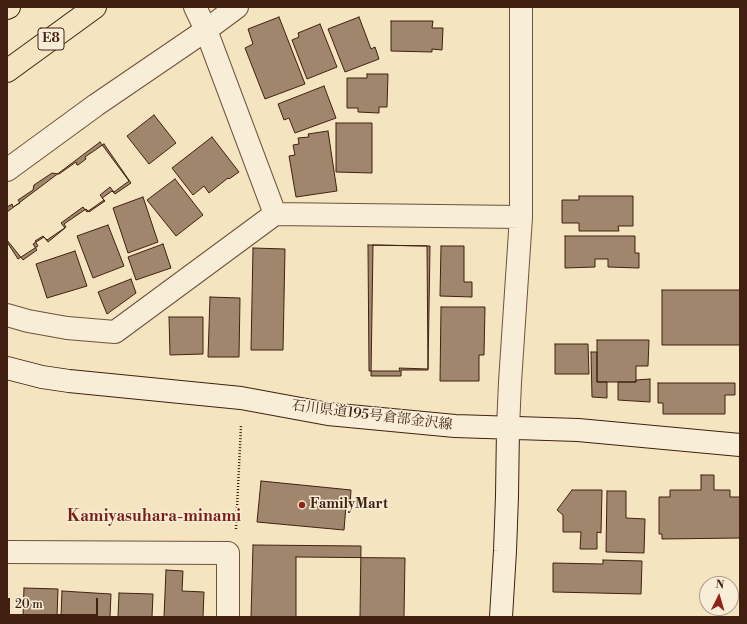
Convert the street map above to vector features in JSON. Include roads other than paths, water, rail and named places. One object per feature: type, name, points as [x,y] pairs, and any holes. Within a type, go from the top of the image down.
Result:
[{"type":"highway","name":"E8","points":[[7,71],[95,7]]},
{"type":"street","points":[[195,7],[206,30],[276,214]]},
{"type":"street","points":[[7,170],[96,105],[237,7]]},
{"type":"street","points":[[501,617],[505,551],[510,382],[521,217],[521,7]]},
{"type":"street","points":[[7,314],[28,321],[68,328],[115,332],[276,214],[521,217]]},
{"type":"street","name":"石川県道195号倉部金沢線","points":[[7,368],[42,377],[69,381],[241,398],[328,414],[455,426],[578,430],[740,445]]},
{"type":"street","points":[[7,552],[228,553],[228,617]]},
{"type":"place","name":"FamilyMart","points":[[302,505]]},
{"type":"district","name":"Kamiyasuhara-minami","points":[[154,517]]}]
